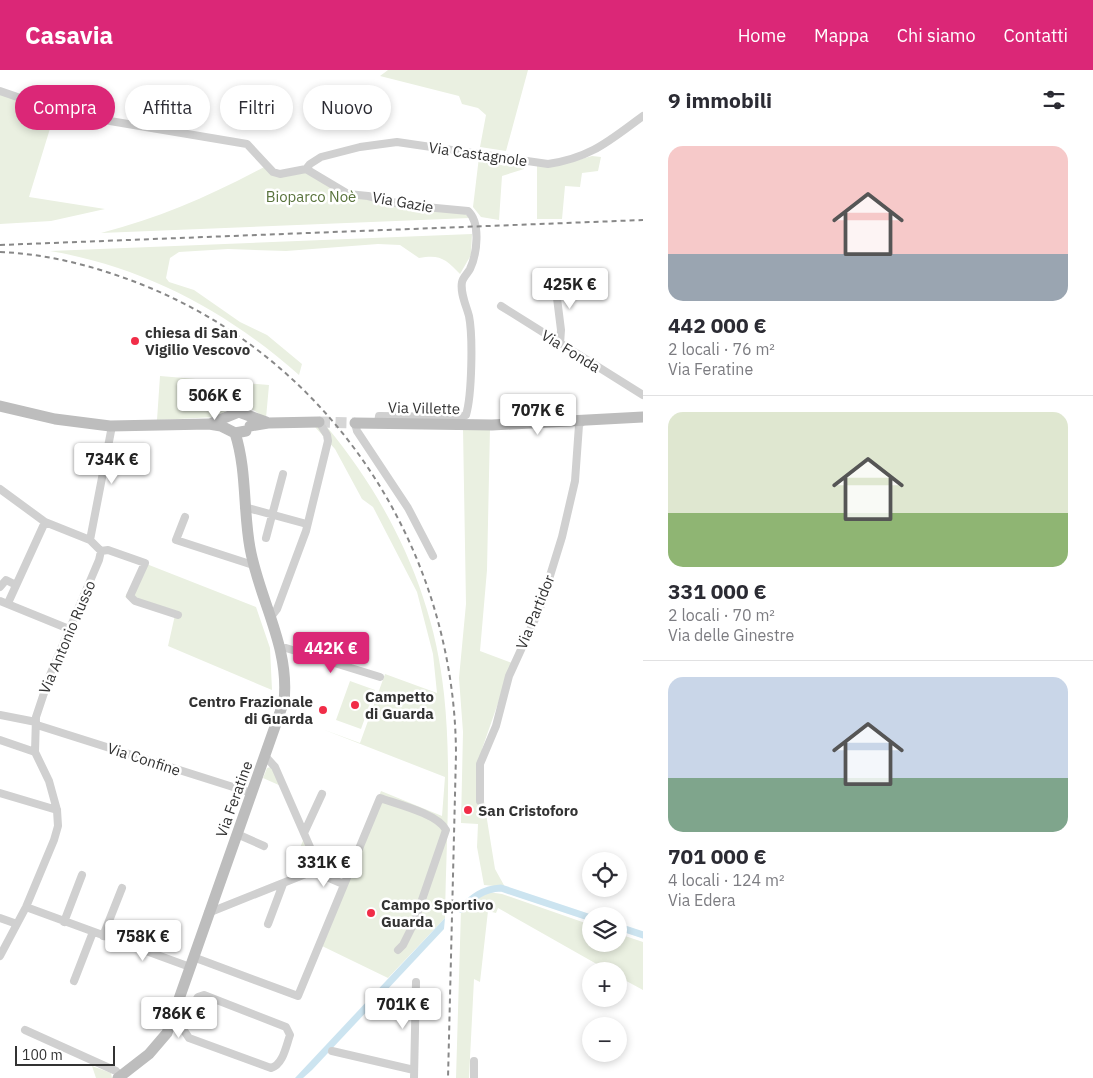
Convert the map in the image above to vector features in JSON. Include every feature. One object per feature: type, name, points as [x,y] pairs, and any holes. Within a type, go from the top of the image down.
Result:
[{"type":"street","points":[[0,91],[32,102],[110,121],[247,144],[273,172],[280,174],[306,169]]},
{"type":"street","name":"Via Castagnole","points":[[306,169],[310,164],[321,158],[360,147],[398,142],[548,164],[581,157],[607,144],[643,116]]},
{"type":"street","name":"Via Gazie","points":[[306,169],[348,194],[368,196],[404,205],[468,211],[475,220],[475,254],[462,282],[470,331],[469,398],[466,414],[461,417],[379,416],[378,423]]},
{"type":"street","points":[[552,286],[556,290],[561,330],[560,344]]},
{"type":"street","name":"Via Fonda","points":[[501,306],[643,395]]},
{"type":"street","points":[[0,406],[55,419],[112,426],[209,424],[242,427],[268,423],[319,422],[327,435],[328,441],[308,524],[277,609],[270,618]]},
{"type":"street","points":[[209,424],[239,412],[242,427]]},
{"type":"street","name":"Via Villette","points":[[355,423],[465,423],[492,425],[643,417]]},
{"type":"street","name":"Via Partidor","points":[[480,801],[480,764],[496,726],[509,676],[540,608],[562,537],[575,482],[579,425],[583,421]]},
{"type":"street","points":[[355,423],[357,431],[408,508],[433,556]]},
{"type":"street","points":[[90,540],[112,426]]},
{"type":"street","name":"Via Feratine","points":[[119,1077],[149,1054],[162,1041],[177,1009],[208,913],[284,701],[285,670],[281,649],[253,565],[244,507],[240,452],[242,427]]},
{"type":"street","points":[[266,538],[283,474]]},
{"type":"street","points":[[0,489],[45,522],[90,540],[101,551],[108,550],[144,563],[130,596],[135,600],[178,615]]},
{"type":"street","points":[[244,507],[303,523]]},
{"type":"street","points":[[185,517],[176,540],[253,565]]},
{"type":"street","points":[[45,522],[16,584],[4,602],[69,629]]},
{"type":"street","name":"Via Antonio Russo","points":[[35,752],[41,699],[69,629],[100,560],[101,551]]},
{"type":"street","points":[[0,587],[6,580],[16,584]]},
{"type":"street","points":[[281,649],[286,648],[380,677]]},
{"type":"street","name":"Via Confine","points":[[0,715],[37,724],[252,793]]},
{"type":"street","points":[[0,740],[35,752],[49,781],[58,810],[58,826],[54,840],[26,906],[0,956]]},
{"type":"street","points":[[265,756],[275,767],[317,863],[347,875]]},
{"type":"street","points":[[0,792],[58,810]]},
{"type":"street","points":[[304,833],[322,794]]},
{"type":"street","points":[[26,906],[103,936],[298,996],[380,798],[432,818],[444,826],[446,830],[414,923],[403,945],[398,950]]},
{"type":"street","points":[[237,834],[264,846]]},
{"type":"street","points":[[208,913],[313,871],[317,863]]},
{"type":"street","points":[[313,871],[343,884]]},
{"type":"street","points":[[64,922],[82,875]]},
{"type":"street","points":[[268,924],[283,884]]},
{"type":"street","points":[[103,936],[122,888]]},
{"type":"street","points":[[0,918],[17,924]]},
{"type":"street","points":[[74,981],[93,932]]},
{"type":"street","points":[[332,1051],[414,1074],[416,982]]},
{"type":"street","points":[[204,995],[286,1027],[290,1035],[278,1066],[271,1068],[189,1038],[183,1028],[187,1017],[177,1009],[189,1011],[198,997],[204,995]]},
{"type":"street","points":[[25,1030],[116,1071],[119,1077]]},
{"type":"street","points":[[474,1061],[474,1078]]},
{"type":"green space","points":[[388,70],[528,70],[506,151],[480,147],[486,115],[478,108],[462,104],[459,96],[380,76]]},
{"type":"green space","points":[[0,94],[15,98],[15,130],[50,130],[29,197],[105,209],[51,221],[0,224]]},
{"type":"green space","points":[[592,156],[601,157],[598,171],[582,173],[580,187],[565,186],[562,219],[537,219],[537,164],[564,164]]},
{"type":"green space","points":[[479,157],[524,163],[524,169],[502,176],[499,220],[481,217],[473,207]]},
{"type":"green space","name":"Bioparco Noè","points":[[266,166],[270,172],[305,171],[342,193],[402,207],[465,214],[470,218],[101,233],[185,205],[226,187]]},
{"type":"green space","points":[[472,234],[471,255],[460,274],[446,261],[438,257],[419,258],[400,245],[378,244],[286,251],[228,249],[179,252],[170,258],[166,278],[169,282],[194,290],[240,322],[267,335],[302,364],[299,375],[244,331],[184,295],[119,268],[85,258],[50,251]]},
{"type":"green space","points":[[160,376],[269,385],[266,418],[247,406],[236,405],[216,417],[157,420]]},
{"type":"green space","points":[[315,427],[327,427],[350,456],[389,519],[405,552],[419,586],[430,621],[439,657],[444,694],[448,750],[445,918],[388,978],[322,946],[381,791],[442,816],[445,777],[322,729],[360,743],[385,674],[437,693],[433,654],[417,592],[373,507],[362,499],[335,449]]},
{"type":"green space","points":[[463,428],[490,428],[487,570],[480,651],[512,663],[482,749],[481,799],[484,801],[495,869],[505,887],[484,885],[477,847],[478,824],[461,823],[463,732],[459,678],[466,604]]},
{"type":"green space","points":[[144,563],[256,607],[270,648],[272,690],[168,646],[175,615],[125,597]]},
{"type":"green space","name":"Campetto di Guarda","points":[[350,681],[375,690],[361,729],[336,720]]},
{"type":"green space","points":[[271,767],[281,786],[263,778],[267,768]]},
{"type":"green space","points":[[304,838],[314,862],[311,868],[288,878]]},
{"type":"green space","points":[[488,892],[502,894],[582,922],[582,952],[627,952],[627,937],[643,942],[643,990],[627,981],[627,962],[593,962],[498,908],[496,913],[488,911],[480,982],[474,979],[469,1078],[456,1078],[461,910],[479,895]]},
{"type":"green space","points":[[92,1066],[111,1073],[112,1078],[96,1078]]},
{"type":"water","points":[[445,918],[444,929],[312,1070],[303,1078],[295,1078]]},
{"type":"waterway","points":[[461,909],[479,894],[501,888],[582,915]]},
{"type":"waterway","points":[[627,930],[643,935]]},
{"type":"tunnel","points":[[319,422],[355,423]]},
{"type":"railway","points":[[0,245],[643,220]]},
{"type":"railway","points":[[0,252],[37,255],[73,262],[109,273],[143,285],[211,319],[272,362],[326,413],[371,472],[407,536],[434,606],[450,679],[456,754],[448,1078]]},
{"type":"place","name":"chiesa di San Vigilio Vescovo","points":[[135,341]]},
{"type":"place","name":"Campetto di Guarda","points":[[355,705]]},
{"type":"place","name":"Centro Frazionale di Guarda","points":[[323,710]]},
{"type":"place","name":"San Cristoforo","points":[[468,810]]},
{"type":"place","name":"Campo Sportivo Guarda","points":[[371,913]]}]
